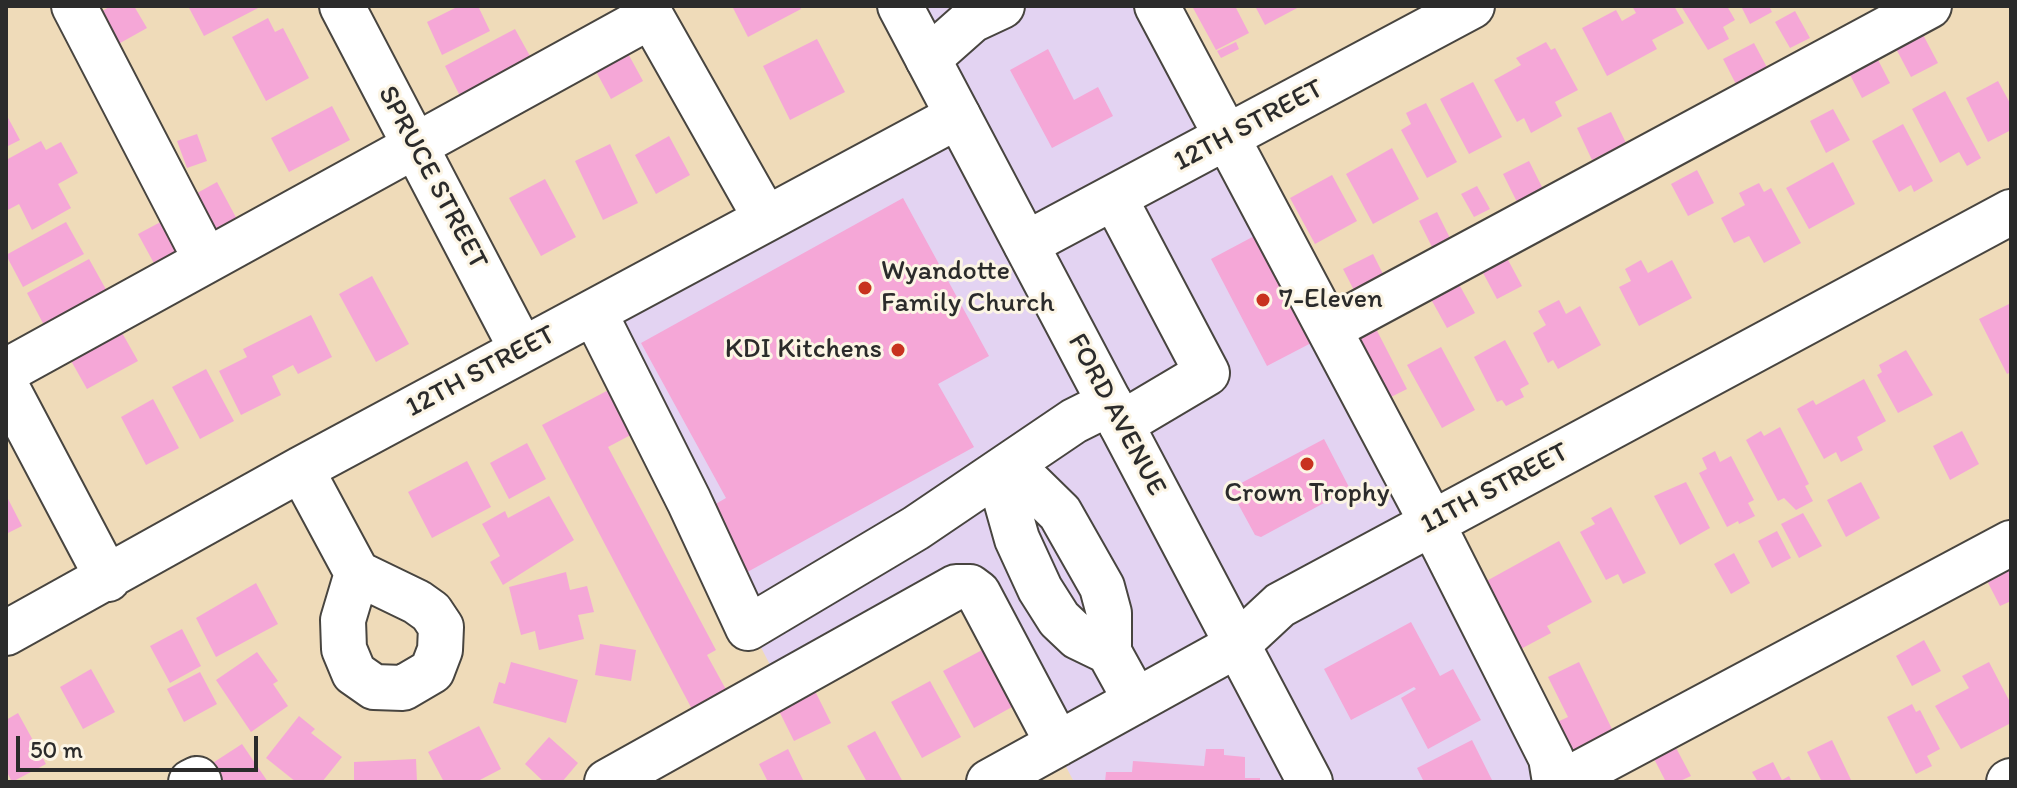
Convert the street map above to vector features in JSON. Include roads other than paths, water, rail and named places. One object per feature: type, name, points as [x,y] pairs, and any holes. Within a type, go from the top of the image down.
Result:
[{"type":"street","points":[[74,6],[206,260]]},
{"type":"street","name":"SPRUCE STREET","points":[[342,6],[522,350]]},
{"type":"street","name":"FORD AVENUE","points":[[900,6],[1310,782]]},
{"type":"street","points":[[928,59],[972,20],[1002,6]]},
{"type":"street","points":[[1157,6],[1226,139],[1331,328],[1432,523],[1551,758],[1555,782]]},
{"type":"street","name":"12TH STREET","points":[[1026,244],[1472,6]]},
{"type":"street","points":[[1331,328],[1929,6]]},
{"type":"street","points":[[108,579],[8,390],[206,260],[647,11],[766,219]]},
{"type":"street","name":"12TH STREET","points":[[6,633],[301,469],[958,116]]},
{"type":"street","points":[[594,312],[748,628],[916,528],[1074,421],[1115,413],[1207,373],[1114,197]]},
{"type":"street","name":"11TH STREET","points":[[989,782],[1237,645],[1280,605],[2011,212]]},
{"type":"street","points":[[1011,465],[1060,513],[1102,587],[1109,613],[1109,652],[1136,701]]},
{"type":"street","points":[[301,469],[357,573]]},
{"type":"street","points":[[1563,782],[2011,543]]},
{"type":"street","points":[[607,782],[956,587],[970,587],[978,593],[1058,744]]},
{"type":"street","points":[[191,782],[197,779],[199,782]]},
{"type":"place","name":"Wyandotte Family Church","points":[[865,288]]},
{"type":"place","name":"7-Eleven","points":[[1263,300]]},
{"type":"place","name":"KDI Kitchens","points":[[898,350]]},
{"type":"place","name":"Crown Trophy","points":[[1307,464]]}]
